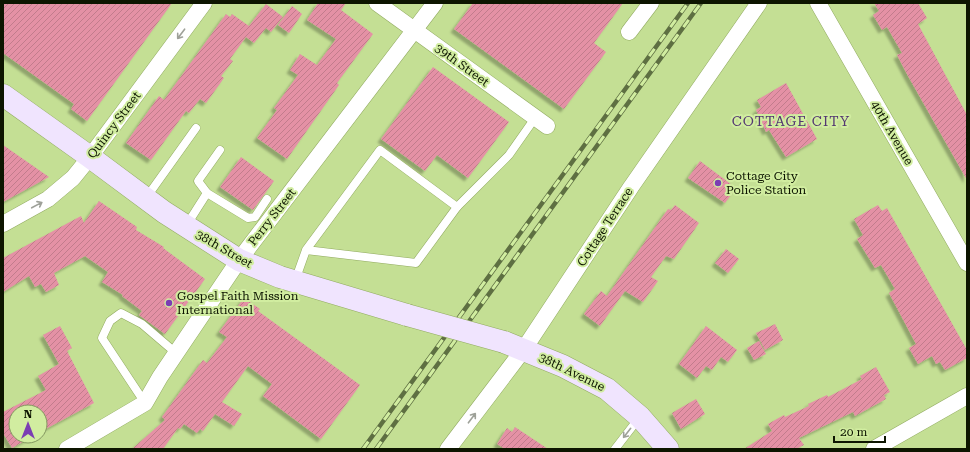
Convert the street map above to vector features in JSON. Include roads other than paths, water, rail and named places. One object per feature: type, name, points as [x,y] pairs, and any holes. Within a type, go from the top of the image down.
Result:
[{"type":"main road","name":"38th Street","points":[[3,95],[146,199],[239,260],[295,282],[514,346]]},
{"type":"main road","name":"38th Avenue","points":[[514,346],[563,366],[607,388],[640,418],[668,449]]},
{"type":"street","name":"Quincy Street","points":[[3,224],[48,199],[73,178],[204,3]]},
{"type":"street","name":"39th Street","points":[[377,3],[541,122]]},
{"type":"street","name":"Perry Street","points":[[66,449],[145,403],[176,353],[239,260],[435,3]]},
{"type":"street","points":[[629,32],[651,3]]},
{"type":"street","name":"Cottage Terrace","points":[[448,449],[514,346],[631,187],[758,3]]},
{"type":"street","name":"40th Avenue","points":[[818,3],[967,263]]},
{"type":"street","points":[[874,449],[967,396]]},
{"type":"lane","points":[[306,250],[416,263],[457,207],[541,122]]},
{"type":"lane","points":[[146,199],[196,128]]},
{"type":"lane","points":[[220,150],[198,181],[207,193],[248,218],[255,217],[267,199]]},
{"type":"lane","points":[[295,282],[306,250],[380,150],[457,207]]},
{"type":"lane","points":[[186,226],[207,193]]},
{"type":"lane","points":[[145,403],[102,338],[110,321],[121,313],[142,324],[176,353]]},
{"type":"lane","points":[[615,449],[640,418]]},
{"type":"railway","points":[[363,449],[688,3]]},
{"type":"railway","points":[[376,449],[701,3]]},
{"type":"place","name":"Cottage City Police Station","points":[[718,183]]},
{"type":"place","name":"Gospel Faith Mission International","points":[[169,303]]},
{"type":"district","name":"COTTAGE CITY","points":[[791,121]]}]
